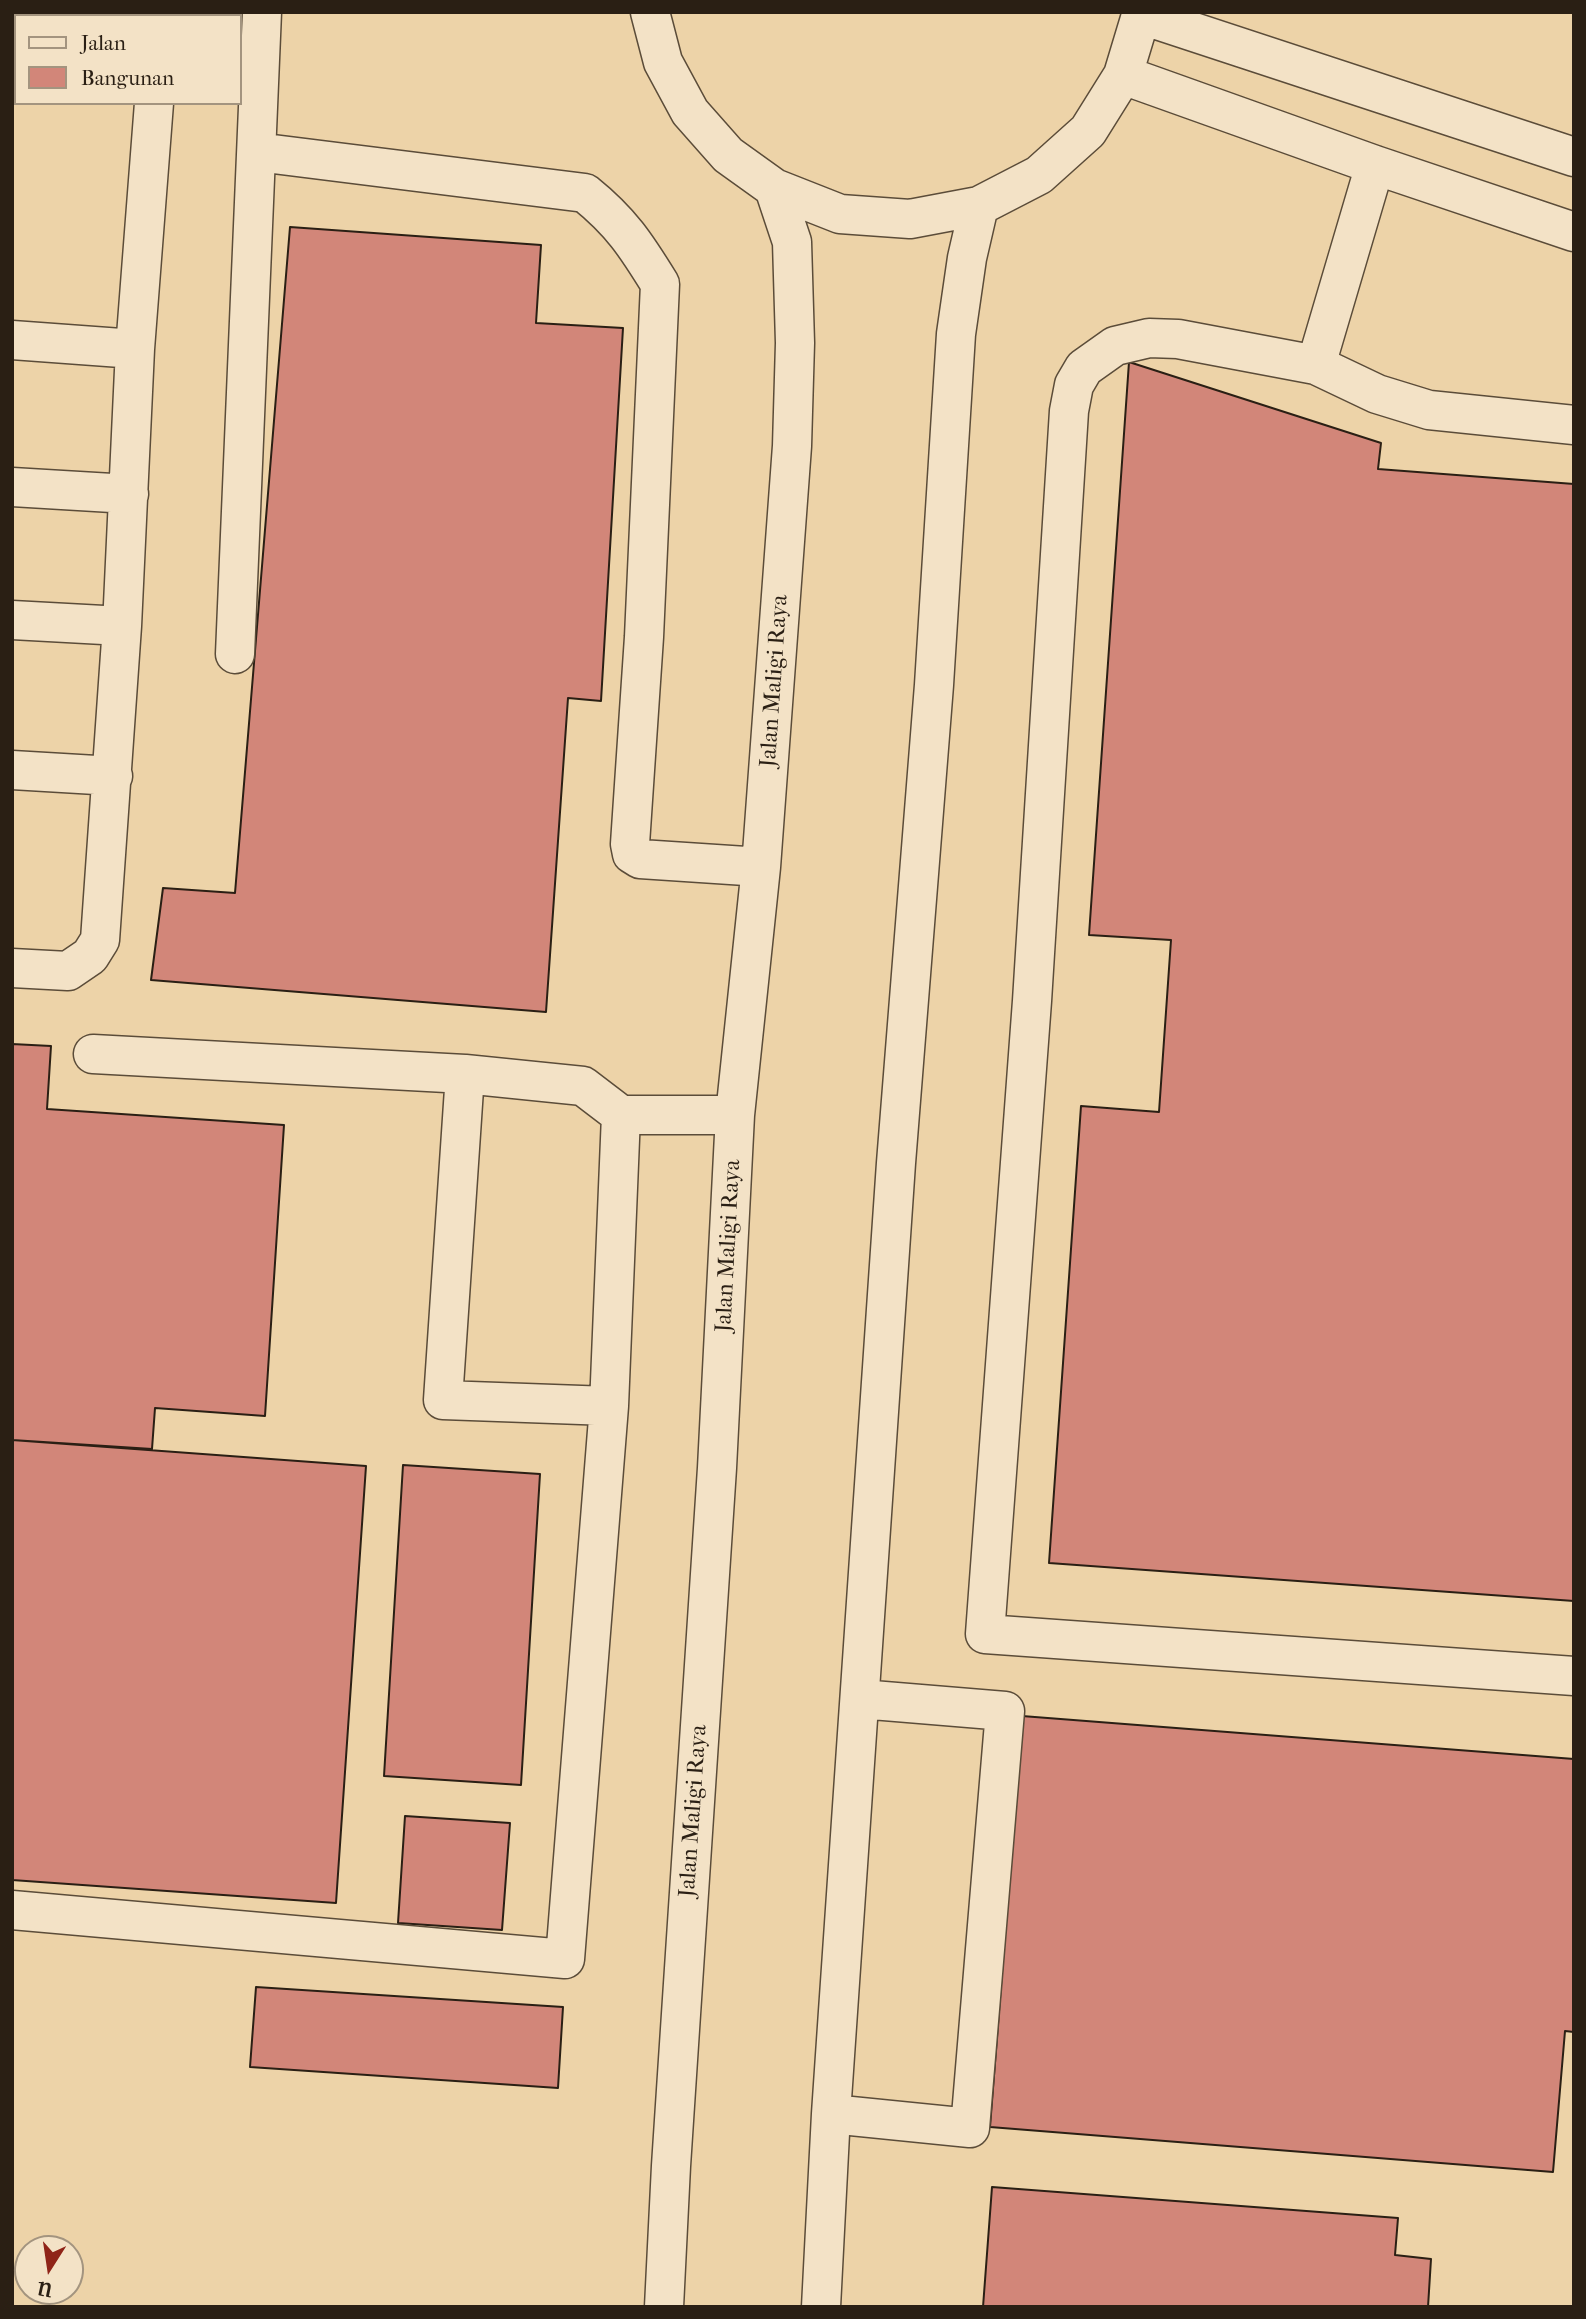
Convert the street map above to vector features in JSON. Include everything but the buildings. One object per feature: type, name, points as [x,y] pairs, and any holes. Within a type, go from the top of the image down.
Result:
[{"type":"street","points":[[235,654],[262,12]]},
{"type":"street","points":[[650,12],[663,62],[690,112],[728,155],[774,188],[840,214],[910,219],[979,206],[1039,175],[1088,131],[1123,75],[1142,14],[1574,157]]},
{"type":"street","points":[[1123,75],[1375,165],[1574,232]]},
{"type":"street","points":[[12,968],[68,971],[90,957],[100,940],[122,626],[135,349],[154,105]]},
{"type":"street","points":[[257,152],[585,193],[610,213],[636,244],[660,284],[644,637],[629,844],[632,854],[640,859],[761,866]]},
{"type":"street","points":[[1316,365],[1375,165]]},
{"type":"street","name":"Jalan Maligi Raya","points":[[664,2307],[717,1468],[735,1115],[761,866],[791,459],[795,343],[792,242],[774,188]]},
{"type":"street","points":[[821,2307],[831,2114],[896,1163],[934,685],[957,334],[967,258],[979,206]]},
{"type":"street","points":[[1574,425],[1429,410],[1377,394],[1316,365],[1178,339],[1149,338],[1115,346],[1084,368],[1074,384],[1069,411],[1032,1001],[985,1634],[1574,1676]]},
{"type":"street","points":[[12,340],[135,349]]},
{"type":"street","points":[[12,487],[129,494]]},
{"type":"street","points":[[12,620],[122,626]]},
{"type":"street","points":[[12,770],[113,776]]},
{"type":"street","points":[[93,1054],[465,1074],[583,1086],[621,1115],[735,1115]]},
{"type":"street","points":[[465,1074],[443,1400],[609,1406]]},
{"type":"street","points":[[12,1910],[565,1959],[609,1406],[621,1115]]},
{"type":"street","points":[[831,2114],[970,2128],[1005,1711],[860,1699]]}]
